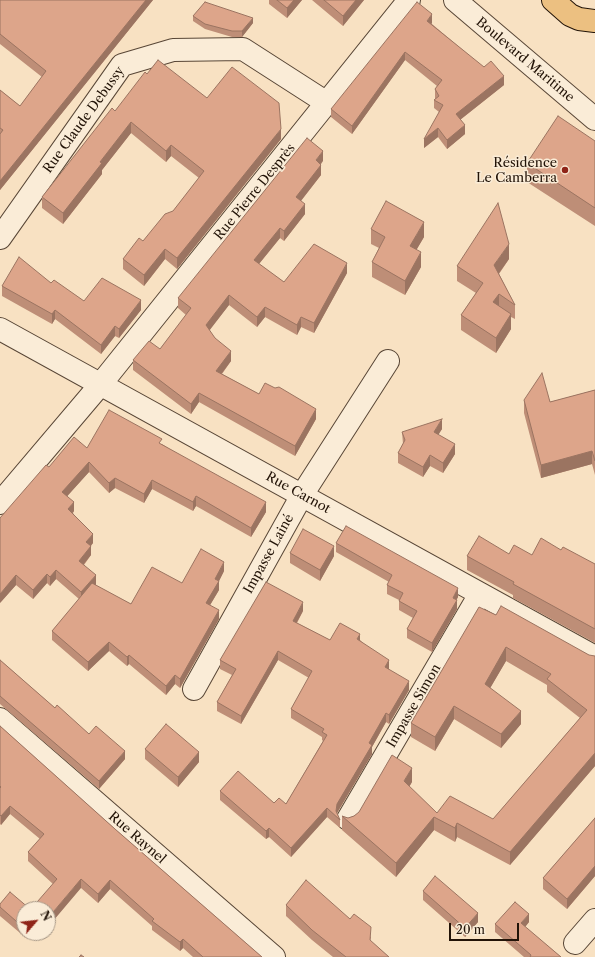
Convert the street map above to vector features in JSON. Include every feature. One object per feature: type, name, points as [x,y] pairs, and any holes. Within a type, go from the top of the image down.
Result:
[{"type":"main road","points":[[553,0],[570,15],[579,19],[595,21]]},
{"type":"street","name":"Rue Pierre Desprès","points":[[0,503],[101,384],[409,0]]},
{"type":"street","name":"Boulevard Maritime","points":[[455,0],[595,119]]},
{"type":"street","name":"Rue Claude Debussy","points":[[0,238],[122,65],[173,50],[243,49],[327,102]]},
{"type":"street","name":"Rue Carnot","points":[[0,329],[595,657]]},
{"type":"street","name":"Impasse Lainé","points":[[194,689],[302,495],[388,361]]},
{"type":"street","name":"Impasse Simon","points":[[348,819],[480,594]]},
{"type":"street","name":"Rue Raynel","points":[[0,719],[274,957]]},
{"type":"street","points":[[575,943],[595,920]]},
{"type":"building","points":[[0,0],[146,0],[0,181],[0,134],[3,130],[0,128],[0,90],[20,106],[46,71],[0,34]]},
{"type":"building","points":[[277,0],[294,0],[287,8]]},
{"type":"building","points":[[324,0],[356,0],[343,16]]},
{"type":"building","points":[[205,2],[253,18],[242,31],[232,31],[205,24],[193,16]]},
{"type":"building","points":[[417,2],[432,14],[427,21],[484,67],[491,61],[504,76],[456,114],[465,125],[447,140],[438,128],[424,139],[443,105],[434,100],[439,96],[435,89],[442,80],[405,52],[352,126],[331,109]]},
{"type":"building","points":[[158,60],[207,98],[232,67],[279,103],[281,129],[177,258],[165,249],[144,275],[123,259],[139,238],[143,241],[165,214],[173,211],[204,171],[171,145],[166,151],[131,122],[100,162],[102,163],[63,213],[42,197],[112,108],[115,111],[145,72],[147,74]]},
{"type":"building","name":"Résidence Le Camberra","points":[[558,116],[595,141],[595,208],[527,163]]},
{"type":"building","points":[[307,138],[323,151],[316,160],[321,165],[296,197],[305,204],[284,231],[280,228],[254,260],[284,282],[314,244],[347,263],[314,323],[301,317],[297,325],[265,307],[257,317],[229,295],[206,325],[215,338],[231,351],[216,371],[259,394],[265,383],[275,388],[279,387],[316,409],[295,446],[199,393],[191,404],[133,360],[149,341],[160,349],[191,308],[178,298]]},
{"type":"building","points":[[386,201],[424,222],[410,246],[421,252],[405,281],[372,262],[385,237],[371,229]]},
{"type":"building","points":[[498,203],[509,244],[494,265],[515,305],[499,294],[493,302],[511,314],[496,338],[461,315],[483,283],[457,266]]},
{"type":"building","points":[[19,257],[51,283],[54,280],[84,301],[102,278],[141,300],[119,329],[115,326],[101,345],[55,310],[52,314],[2,286]]},
{"type":"building","points":[[542,373],[550,402],[595,390],[595,461],[592,451],[541,465],[524,400]]},
{"type":"building","points":[[109,410],[162,439],[159,443],[266,502],[251,528],[196,496],[193,502],[152,480],[144,494],[115,478],[109,483],[89,462],[62,492],[74,502],[68,509],[93,534],[86,542],[91,546],[79,561],[96,575],[81,592],[56,570],[50,577],[47,574],[33,590],[16,575],[0,594],[0,518],[46,465],[49,467],[74,437],[87,448]]},
{"type":"building","points":[[442,419],[434,432],[455,444],[443,463],[430,455],[423,467],[398,453],[405,440],[402,432]]},
{"type":"building","points":[[346,526],[458,588],[453,598],[457,600],[432,643],[407,629],[417,611],[399,601],[403,593],[387,585],[392,575],[336,543]]},
{"type":"building","points":[[303,529],[334,546],[320,570],[290,553]]},
{"type":"building","points":[[479,536],[509,554],[514,545],[532,555],[541,538],[561,550],[563,547],[595,564],[595,629],[513,584],[514,582],[467,556]]},
{"type":"building","points":[[201,549],[224,562],[215,579],[219,581],[206,603],[219,610],[180,679],[175,675],[166,686],[129,655],[127,657],[109,642],[88,662],[52,631],[92,583],[131,604],[152,567],[182,583]]},
{"type":"building","points":[[266,582],[303,602],[293,621],[330,640],[340,623],[360,634],[357,639],[389,660],[385,667],[409,681],[389,715],[386,713],[369,743],[372,745],[337,804],[336,811],[340,820],[327,808],[291,848],[269,828],[266,831],[220,791],[238,771],[274,803],[279,798],[286,804],[327,735],[322,732],[324,729],[291,709],[312,671],[278,651],[241,716],[217,702],[236,669],[220,660]]},
{"type":"building","points":[[501,606],[589,655],[595,656],[595,753],[510,852],[457,823],[455,828],[434,817],[396,863],[342,816],[348,818],[359,812],[392,755],[412,768],[404,781],[437,813],[450,796],[493,819],[587,710],[547,679],[551,674],[506,647],[485,684],[521,711],[501,734],[454,706],[435,737],[411,723],[479,607],[496,615]]},
{"type":"building","points":[[0,660],[55,708],[57,705],[89,734],[96,726],[125,751],[99,781],[0,696]]},
{"type":"building","points":[[166,724],[199,752],[178,777],[145,749]]},
{"type":"building","points":[[0,726],[115,829],[262,957],[203,957],[183,939],[180,942],[152,921],[154,919],[110,880],[98,894],[81,879],[56,909],[56,901],[38,901],[57,879],[28,852],[44,834],[10,806],[1,816],[0,815]]},
{"type":"building","points":[[595,818],[595,866],[567,899],[543,878]]},
{"type":"building","points":[[435,876],[478,913],[465,928],[423,891]]},
{"type":"building","points":[[306,880],[350,919],[354,914],[371,927],[370,940],[389,957],[346,957],[312,930],[286,905]]},
{"type":"building","points":[[10,892],[21,901],[16,901],[16,921],[0,907],[0,904]]},
{"type":"building","points":[[515,902],[529,914],[521,923],[561,957],[530,957],[531,955],[495,924]]},
{"type":"place","name":"Résidence Le Camberra","points":[[565,170]]}]
